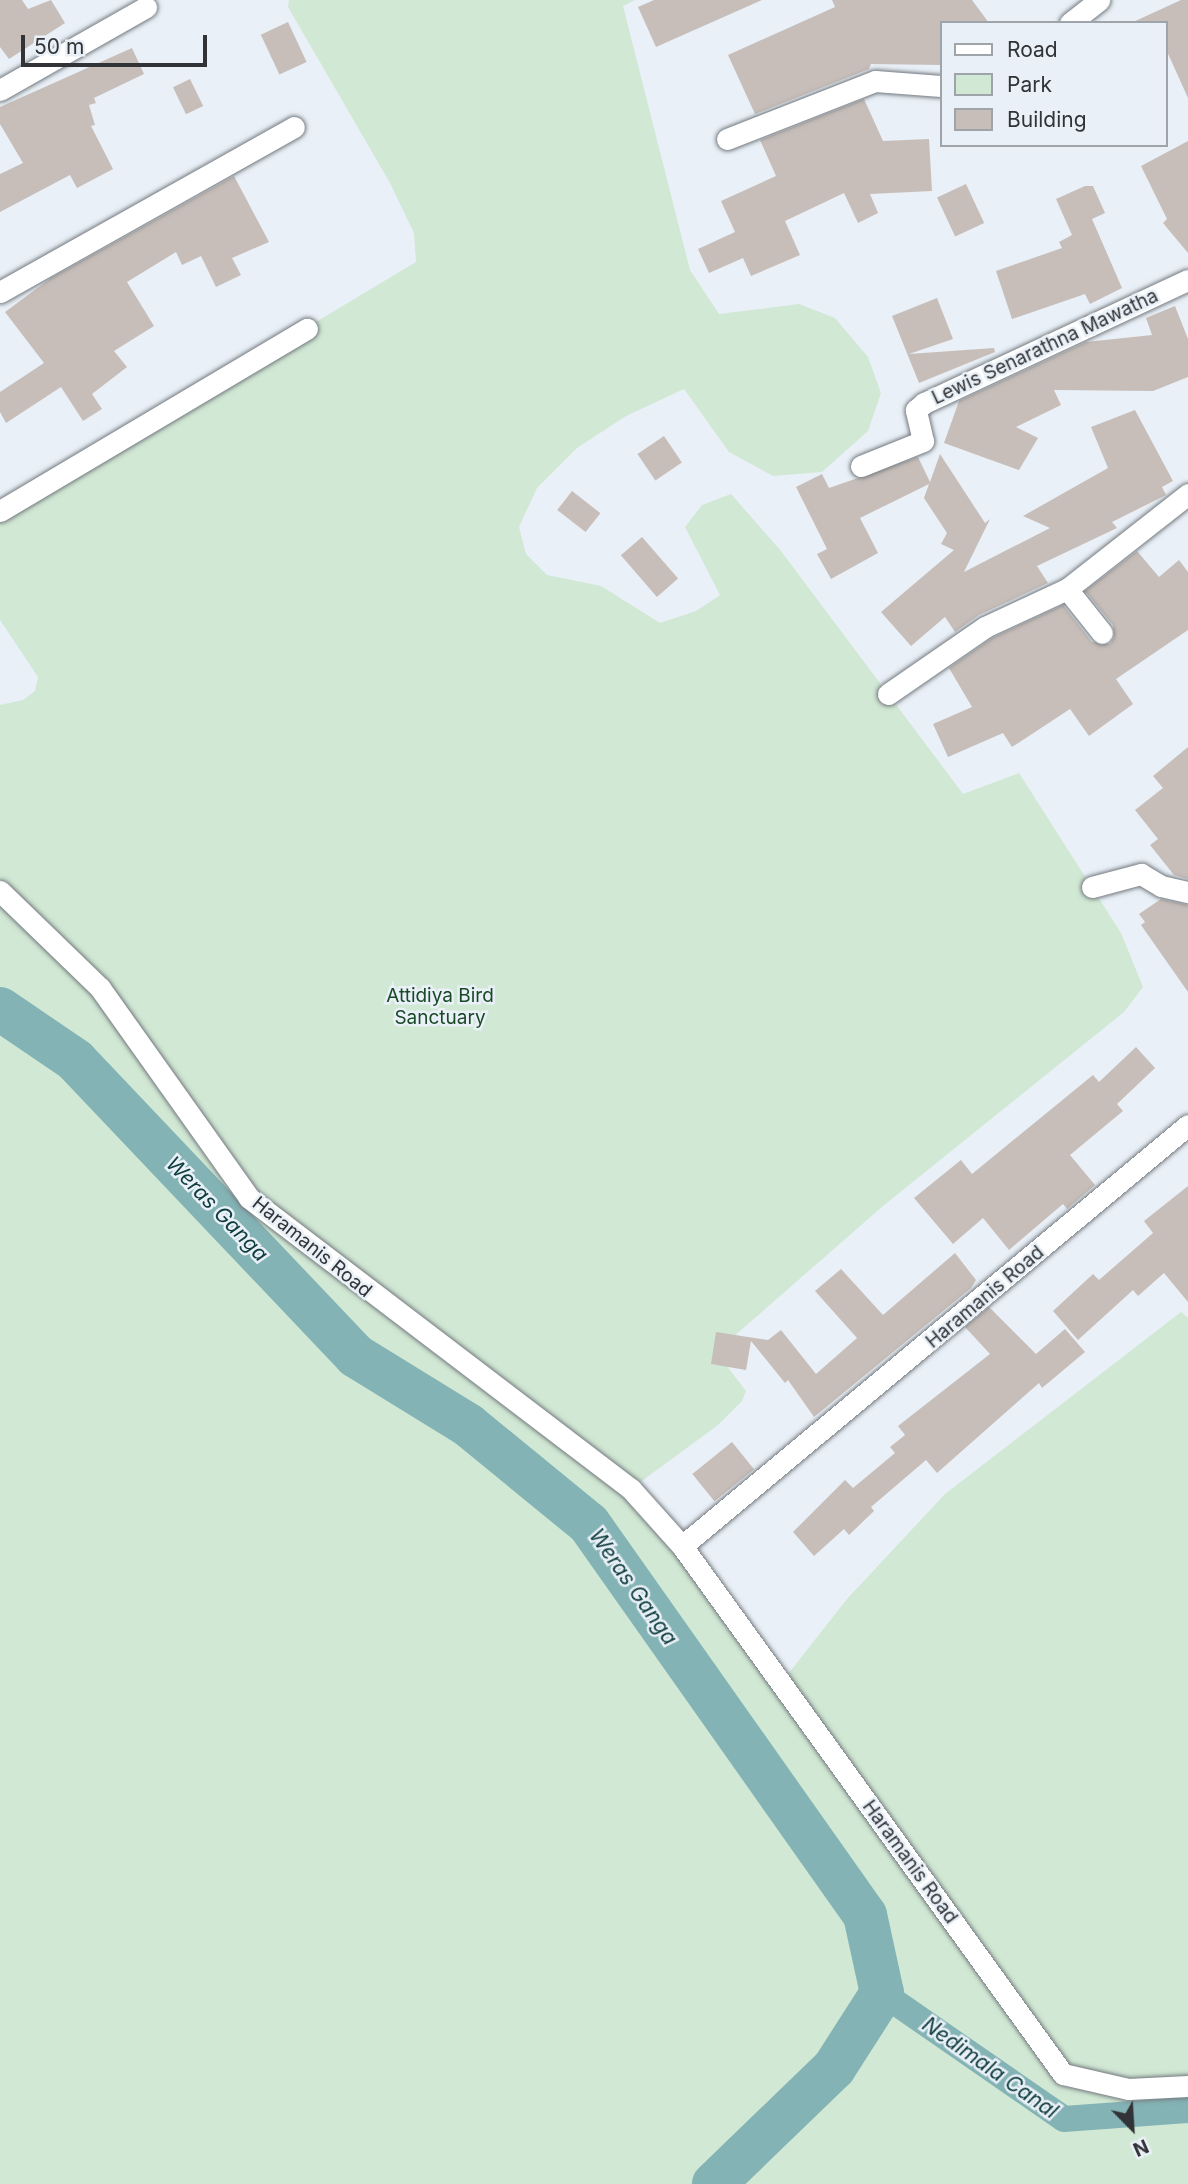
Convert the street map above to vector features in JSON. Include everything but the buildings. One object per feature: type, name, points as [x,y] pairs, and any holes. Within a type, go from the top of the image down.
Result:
[{"type":"street","points":[[1073,21],[1099,0]]},
{"type":"street","points":[[0,90],[146,7]]},
{"type":"street","points":[[727,139],[876,81],[940,86]]},
{"type":"street","points":[[0,292],[294,127]]},
{"type":"street","name":"Lewis Senarathna Mawatha","points":[[861,466],[923,441],[916,410],[924,403],[1188,280]]},
{"type":"street","points":[[0,511],[307,329]]},
{"type":"street","points":[[888,694],[985,627],[1067,589],[1188,494]]},
{"type":"street","points":[[1067,589],[1102,633]]},
{"type":"street","points":[[1093,887],[1141,874],[1161,886],[1188,892]]},
{"type":"street","name":"Haramanis Road","points":[[0,891],[100,988],[249,1198],[631,1489],[682,1546],[1063,2074],[1128,2089],[1188,2086]]},
{"type":"street","name":"Haramanis Road","points":[[682,1546],[1188,1125]]},
{"type":"green space","name":"Attidiya Bird Sanctuary","points":[[289,0],[635,0],[623,6],[690,270],[719,314],[799,304],[835,318],[868,357],[881,393],[868,431],[822,472],[773,476],[729,452],[684,389],[626,416],[577,448],[537,488],[519,527],[526,554],[547,575],[601,586],[660,623],[696,611],[720,595],[685,527],[702,505],[731,494],[781,551],[963,794],[1019,773],[1121,933],[1143,987],[1124,1012],[883,1206],[716,1352],[746,1391],[742,1401],[718,1425],[631,1489],[781,1683],[847,1599],[945,1494],[1181,1312],[1188,1318],[1188,2184],[0,2184],[0,705],[23,700],[35,691],[38,677],[0,620],[0,511],[416,262],[414,233],[390,183],[288,7]]},
{"type":"waterway","name":"Weras Ganga","points":[[0,1009],[75,1060],[356,1356],[468,1425],[589,1524],[865,1915],[882,1993],[834,2068],[714,2184]]},
{"type":"waterway","name":"Nedimala Canal","points":[[882,1993],[1064,2119],[1188,2110]]}]
